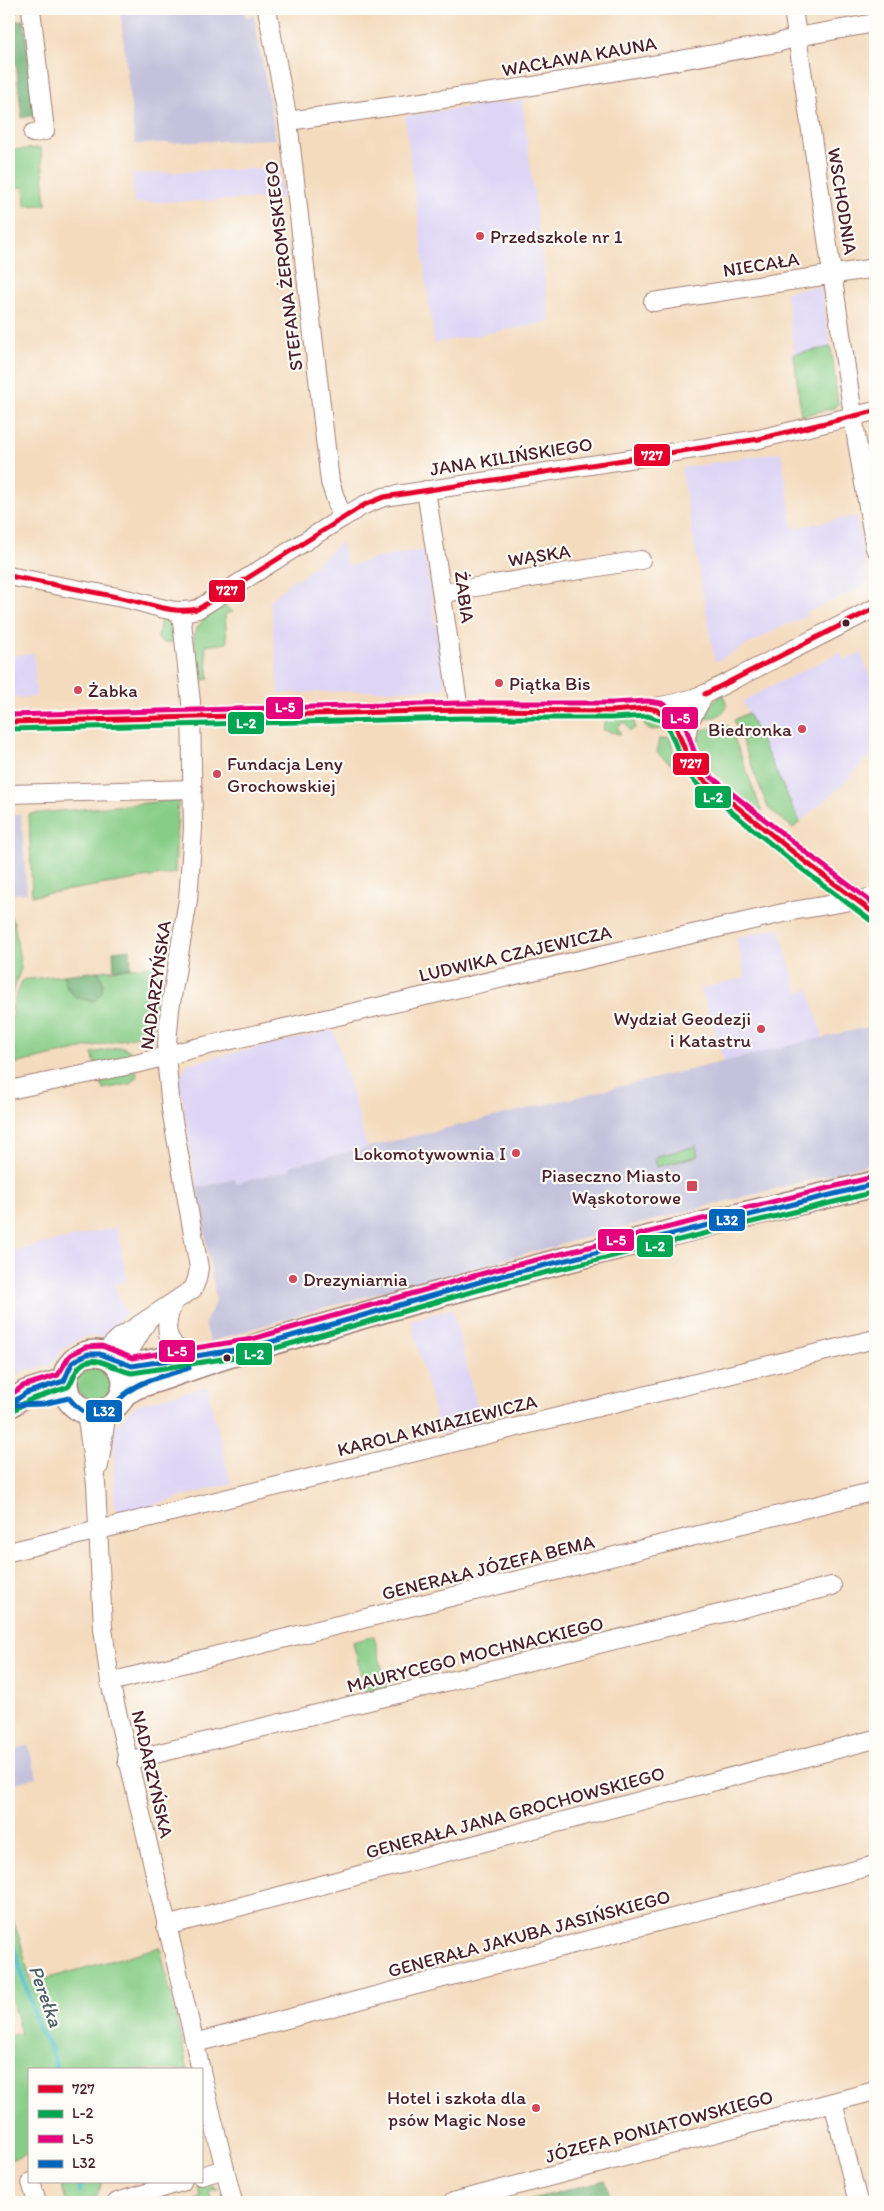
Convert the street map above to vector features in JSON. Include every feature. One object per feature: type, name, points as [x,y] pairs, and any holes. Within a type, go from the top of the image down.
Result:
[{"type":"street","points":[[31,9],[44,132],[33,133]]},
{"type":"street","name":"STEFANA ŻEROMSKIEGO","points":[[267,9],[288,121],[330,482],[342,518]]},
{"type":"street","name":"WSCHODNIA","points":[[793,9],[853,417],[875,548]]},
{"type":"street","name":"WACŁAWA KAUNA","points":[[288,121],[527,87],[777,43],[797,37],[875,23]]},
{"type":"street","name":"NIECAŁA","points":[[653,302],[875,268]]},
{"type":"street","name":"JANA KILIŃSKIEGO","points":[[180,612],[198,609],[342,518],[364,505],[384,498],[760,439],[875,412]]},
{"type":"street","name":"ŻABIA","points":[[426,490],[459,710]]},
{"type":"street","name":"WĄSKA","points":[[443,594],[641,560]]},
{"type":"street","points":[[9,576],[180,612]]},
{"type":"street","points":[[9,722],[459,710],[572,709],[600,711],[655,709],[705,694],[875,608]]},
{"type":"street","name":"NADARZYŃSKA","points":[[110,1359],[132,1347],[149,1317],[193,1289],[199,1268],[171,1109],[166,1055],[170,1009],[191,873],[193,789],[191,702],[180,612]]},
{"type":"street","points":[[684,743],[689,722],[705,694]]},
{"type":"street","points":[[655,709],[671,718],[678,726],[689,761],[700,777],[803,860],[875,914]]},
{"type":"street","points":[[9,794],[193,789]]},
{"type":"street","name":"LUDWIKA CZAJEWICZA","points":[[9,1090],[140,1063],[166,1055],[792,910],[875,898]]},
{"type":"street","points":[[124,1393],[136,1386],[240,1351],[495,1278],[750,1213],[875,1184]]},
{"type":"street","points":[[173,1302],[166,1322],[168,1338],[175,1348],[186,1356]]},
{"type":"street","name":"KAROLA KNIAZIEWICZA","points":[[9,1552],[875,1340]]},
{"type":"street","points":[[81,1401],[67,1370],[73,1362],[82,1356],[92,1353],[133,1366],[186,1356],[240,1351]]},
{"type":"street","points":[[9,1405],[26,1393],[81,1401],[120,1401],[124,1393],[125,1378],[110,1359]]},
{"type":"street","name":"NADARZYŃSKA","points":[[81,1401],[96,1484],[103,1628],[110,1682],[200,2068]]},
{"type":"street","name":"GENERAŁA JÓZEFA BEMA","points":[[110,1682],[875,1491]]},
{"type":"street","name":"MAURYCEGO MOCHNACKIEGO","points":[[127,1761],[832,1586]]},
{"type":"street","name":"GENERAŁA JANA GROCHOWSKIEGO","points":[[166,1926],[875,1739]]},
{"type":"street","name":"GENERAŁA JAKUBA JASIŃSKIEGO","points":[[194,2043],[875,1865]]},
{"type":"street","name":"NADARZYŃSKA","points":[[202,2074],[233,2202]]},
{"type":"street","name":"JÓZEFA PONIATOWSKIEGO","points":[[453,2202],[875,2090]]},
{"type":"street","points":[[833,2102],[858,2202]]},
{"type":"street","points":[[202,2176],[225,2169]]},
{"type":"street","points":[[32,2184],[38,2202]]},
{"type":"street","points":[[117,2202],[176,2184]]},
{"type":"shaded area","points":[[120,9],[244,9],[246,18],[254,15],[276,139],[135,144]]},
{"type":"shaded area","name":"Przedszkole nr 1","points":[[522,100],[550,322],[434,343],[405,116]]},
{"type":"shaded area","points":[[279,168],[283,198],[134,203],[132,174]]},
{"type":"shaded area","points":[[821,286],[831,347],[794,354],[786,292]]},
{"type":"shaded area","points":[[781,452],[793,528],[856,516],[868,580],[863,587],[805,613],[806,617],[783,626],[715,662],[681,468]]},
{"type":"shaded area","points":[[341,542],[348,566],[377,558],[424,550],[446,689],[279,693],[270,601],[294,578],[297,581]]},
{"type":"shaded area","points":[[840,652],[844,660],[861,653],[875,689],[875,749],[845,783],[800,822],[742,701]]},
{"type":"shaded area","points":[[34,653],[36,697],[9,698],[9,656]]},
{"type":"shaded area","points":[[21,814],[27,893],[9,894],[9,816]]},
{"type":"shaded area","points":[[779,928],[798,992],[809,989],[823,1038],[724,1062],[701,989],[746,977],[736,938]]},
{"type":"shaded area","points":[[875,1025],[875,1163],[557,1245],[557,1247],[535,1251],[301,1314],[210,1342],[205,1323],[216,1300],[197,1188],[235,1179],[236,1183],[290,1170],[290,1166]]},
{"type":"shaded area","points":[[334,1030],[367,1147],[290,1166],[290,1170],[236,1183],[234,1179],[197,1188],[179,1080],[187,1064]]},
{"type":"shaded area","points":[[117,1227],[127,1281],[114,1284],[126,1313],[105,1337],[86,1336],[65,1347],[52,1364],[9,1376],[9,1252]]},
{"type":"shaded area","points":[[452,1309],[482,1425],[440,1435],[411,1320]]},
{"type":"shaded area","points":[[207,1386],[231,1483],[122,1514],[114,1507],[114,1427],[136,1405]]},
{"type":"shaded area","points":[[28,1745],[37,1777],[9,1785],[9,1751]]},
{"type":"green space","points":[[24,20],[35,115],[22,118],[16,63],[9,63],[9,22]]},
{"type":"green space","points":[[41,148],[46,205],[25,206],[24,187],[9,188],[9,150]]},
{"type":"green space","points":[[831,347],[838,404],[834,408],[801,416],[794,354]]},
{"type":"green space","points":[[226,607],[233,612],[225,614],[227,643],[205,646],[209,679],[199,681],[194,636],[202,622],[211,614]]},
{"type":"green space","points":[[161,615],[171,624],[174,642],[164,643],[158,639]]},
{"type":"green space","points":[[723,694],[727,706],[725,710],[717,716],[702,720],[711,704]]},
{"type":"green space","points":[[748,713],[800,822],[793,828],[768,808],[734,720]]},
{"type":"green space","points":[[643,716],[652,717],[665,729],[649,730],[645,726]]},
{"type":"green space","points":[[634,717],[635,728],[630,731],[625,722],[617,727],[621,733],[619,734],[603,730],[604,723],[608,719]]},
{"type":"green space","points":[[722,725],[730,727],[762,812],[720,778],[704,757],[700,745],[699,731]]},
{"type":"green space","points":[[670,738],[677,765],[675,767],[657,753],[660,739]]},
{"type":"green space","points":[[178,800],[175,873],[32,896],[29,814]]},
{"type":"green space","points":[[9,915],[14,922],[21,968],[9,1003]]},
{"type":"green space","points":[[130,949],[131,968],[114,969],[113,951]]},
{"type":"green space","points":[[163,965],[152,1030],[147,1034],[10,1065],[9,1025],[11,1019],[9,1019],[12,1018],[14,1012],[11,1011],[22,980],[63,975],[67,989],[104,984],[98,971]]},
{"type":"green space","points":[[98,971],[103,987],[101,994],[94,1001],[73,995],[63,975]]},
{"type":"green space","points":[[122,1047],[129,1050],[132,1056],[95,1064],[92,1053]]},
{"type":"green space","points":[[136,1070],[137,1076],[130,1084],[103,1089],[101,1081],[103,1078]]},
{"type":"green space","points":[[696,1146],[698,1156],[657,1167],[655,1157]]},
{"type":"green space","points":[[94,1362],[107,1368],[113,1381],[107,1394],[94,1400],[81,1394],[75,1381],[81,1368]]},
{"type":"green space","points":[[374,1636],[387,1689],[366,1695],[353,1642]]},
{"type":"green space","points":[[9,1910],[20,1940],[31,1983],[160,1947],[188,2068],[28,2068],[28,2154],[9,2160],[9,2036],[21,2033],[9,1993]]},
{"type":"green space","points":[[605,2180],[612,2202],[521,2202]]},
{"type":"green space","points":[[62,2184],[102,2184],[96,2197],[78,2202],[66,2202]]},
{"type":"green space","points":[[212,2185],[218,2189],[209,2191],[211,2201],[217,2200],[217,2202],[195,2202],[195,2200],[201,2198],[198,2187]]},
{"type":"waterway","name":"Perełka","points":[[9,1932],[38,2026],[52,2051],[56,2068]]},
{"type":"waterway","name":"Perełka","points":[[78,2184],[80,2191]]},
{"type":"transit line","name":"727","points":[[9,576],[162,608],[179,610],[198,609],[364,505],[384,497],[759,439],[875,411]]},
{"type":"transit line","name":"727","points":[[705,694],[875,608]]},
{"type":"transit line","name":"L-5","points":[[9,715],[460,703],[612,703],[648,701],[661,703],[680,718],[686,728],[696,757],[705,772],[875,905]]},
{"type":"transit line","name":"727","points":[[9,722],[460,710],[612,711],[648,708],[657,710],[674,722],[689,760],[700,777],[803,860],[875,914]]},
{"type":"transit line","name":"L-2","points":[[9,729],[461,718],[612,718],[648,716],[662,721],[668,727],[687,772],[695,782],[798,866],[870,920]]},
{"type":"transit line","name":"L-5","points":[[9,1396],[23,1386],[58,1375],[70,1355],[86,1347],[102,1346],[132,1358],[252,1339],[495,1270],[873,1177]]},
{"type":"transit line","name":"L32","points":[[9,1405],[26,1393],[64,1381],[72,1363],[88,1354],[100,1354],[132,1366],[253,1347],[497,1277],[875,1184]]},
{"type":"transit line","name":"L-2","points":[[13,1411],[29,1400],[68,1387],[78,1368],[92,1360],[132,1373],[255,1354],[499,1284],[875,1192]]},
{"type":"transit line","name":"L32","points":[[14,1405],[43,1404],[69,1398],[80,1409],[89,1414],[98,1414],[137,1386],[189,1368]]},
{"type":"place","name":"Przedszkole nr 1","points":[[480,236]]},
{"type":"place","name":"Piątka Bis","points":[[499,683]]},
{"type":"place","name":"Żabka","points":[[78,690]]},
{"type":"place","name":"Biedronka","points":[[802,729]]},
{"type":"place","name":"Fundacja Leny Grochowskiej","points":[[217,774]]},
{"type":"place","name":"Wydział Geodezji i Katastru","points":[[761,1029]]},
{"type":"place","name":"Lokomotywownia I","points":[[516,1153]]},
{"type":"place","name":"Piaseczno Miasto Wąskotorowe","points":[[692,1186]]},
{"type":"place","name":"Drezyniarnia","points":[[293,1279]]},
{"type":"place","name":"Hotel i szkoła dla psów Magic Nose","points":[[536,2108]]}]
